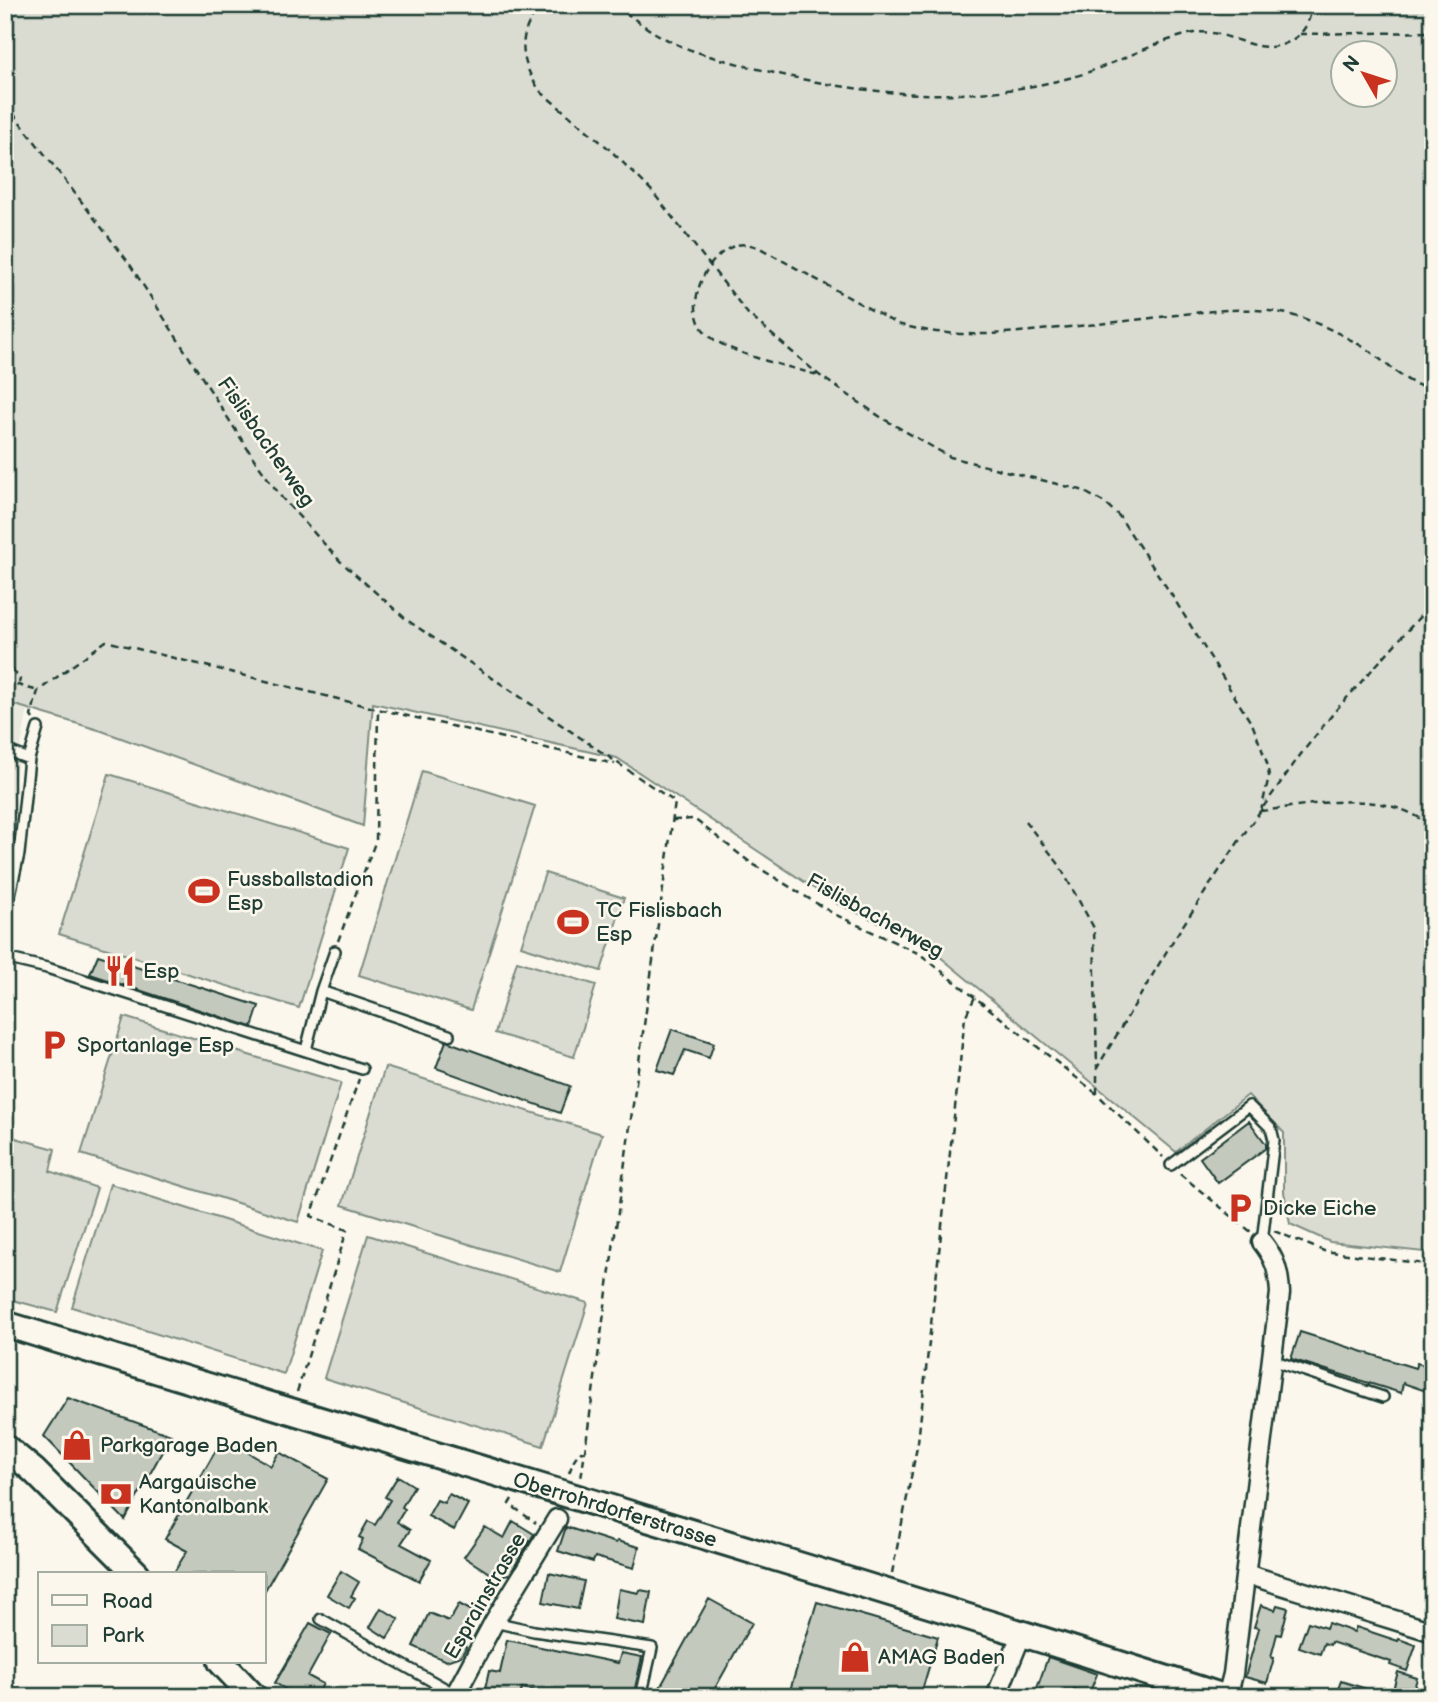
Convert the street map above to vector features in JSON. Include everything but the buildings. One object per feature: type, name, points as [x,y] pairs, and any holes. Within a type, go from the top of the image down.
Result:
[{"type":"main road","name":"Oberrohrdorferstrasse","points":[[5,1324],[1225,1697]]},
{"type":"main road","points":[[5,1447],[34,1471],[136,1572]]},
{"type":"main road","points":[[223,1664],[252,1694]]},
{"type":"street","points":[[1225,1697],[1233,1674],[1280,1293],[1279,1274],[1263,1234]]},
{"type":"street","name":"Esprainstrasse","points":[[454,1696],[494,1622],[553,1526]]},
{"type":"street","points":[[1246,1574],[1433,1633]]},
{"type":"street","points":[[996,1697],[1022,1633]]},
{"type":"lane","points":[[5,917],[19,854],[29,759],[38,728]]},
{"type":"lane","points":[[5,750],[29,759]]},
{"type":"lane","points":[[5,850],[19,854]]},
{"type":"lane","points":[[306,1050],[321,991],[335,951]]},
{"type":"lane","points":[[5,958],[47,968],[362,1069]]},
{"type":"lane","points":[[321,991],[449,1035]]},
{"type":"lane","points":[[1171,1165],[1249,1106],[1271,1129],[1274,1140],[1263,1234]]},
{"type":"lane","points":[[1272,1360],[1383,1397]]},
{"type":"lane","points":[[321,1619],[454,1696]]},
{"type":"lane","points":[[494,1622],[534,1631],[652,1648],[641,1697]]},
{"type":"path","points":[[529,5],[537,11]]},
{"type":"path","points":[[544,5],[537,11],[525,32],[522,46],[524,62],[534,82],[541,92],[608,148],[651,190],[748,314],[819,375],[882,418],[950,457],[1081,489],[1105,503],[1119,516],[1253,726],[1269,776],[1261,811]]},
{"type":"path","points":[[615,5],[667,40],[711,57],[838,87],[918,95],[982,94],[1069,78],[1179,37],[1197,33],[1224,35],[1270,48],[1289,42],[1300,34],[1307,26],[1312,5]]},
{"type":"path","points":[[1300,34],[1433,32]]},
{"type":"path","name":"Fislisbacherweg","points":[[5,103],[129,263],[256,463],[307,526],[358,578],[407,620],[675,802],[673,820],[694,819],[751,863],[834,914],[920,954],[1097,1094],[1118,1114]]},
{"type":"path","points":[[819,375],[728,347],[705,332],[696,307],[698,292],[710,266],[729,248],[745,244],[758,247],[895,323],[945,334],[1002,334],[1251,309],[1277,312],[1302,317],[1331,330],[1366,349],[1405,380],[1421,387],[1433,388]]},
{"type":"path","points":[[1097,1068],[1174,939],[1301,754],[1336,710],[1433,602]]},
{"type":"path","points":[[38,728],[31,716],[38,691],[106,641],[378,709],[618,764]]},
{"type":"path","points":[[5,660],[20,679],[18,685]]},
{"type":"path","points":[[5,689],[18,685],[38,691]]},
{"type":"path","points":[[335,951],[376,840],[378,709]]},
{"type":"path","points":[[1261,811],[1356,801],[1396,806],[1433,827]]},
{"type":"path","points":[[577,1499],[586,1452],[673,820]]},
{"type":"path","points":[[1025,821],[1058,863],[1094,928],[1097,1094]]},
{"type":"path","points":[[888,1593],[918,1442],[965,1017],[975,997]]},
{"type":"path","points":[[297,1392],[347,1230],[311,1216],[362,1069]]},
{"type":"path","points":[[1221,1208],[1245,1227]]},
{"type":"path","points":[[1263,1234],[1324,1251],[1433,1265]]},
{"type":"path","points":[[570,1474],[575,1458],[581,1451],[586,1452]]},
{"type":"path","points":[[512,1499],[509,1504],[553,1526]]},
{"type":"shaded area","points":[[5,702],[28,709],[5,829]]},
{"type":"green space","points":[[5,5],[1433,5],[1433,1253],[1330,1242],[1290,1224],[1284,1192],[1284,1133],[1248,1095],[1176,1152],[921,941],[838,904],[617,758],[373,703],[363,826],[102,731],[5,702]]},
{"type":"green space","points":[[422,771],[535,806],[471,1010],[359,975]]},
{"type":"green space","name":"Fussballstadion Esp","points":[[109,774],[349,848],[299,1008],[59,934]]},
{"type":"green space","name":"TC Fislisbach Esp","points":[[545,873],[624,898],[601,971],[521,946]]},
{"type":"green space","name":"TC Fislisbach Esp","points":[[517,961],[596,985],[574,1057],[495,1033]]},
{"type":"green space","points":[[124,1017],[341,1083],[298,1222],[81,1154]]},
{"type":"green space","points":[[385,1067],[602,1134],[560,1272],[342,1205]]},
{"type":"green space","points":[[5,1135],[55,1149],[50,1171],[97,1188],[57,1312],[5,1298]]},
{"type":"green space","points":[[110,1184],[322,1251],[284,1374],[72,1307]]},
{"type":"green space","points":[[368,1235],[588,1303],[543,1446],[324,1378]]},
{"type":"place","name":"Fussballstadion Esp","points":[[204,891]]},
{"type":"place","name":"TC Fislisbach Esp","points":[[573,922]]},
{"type":"place","name":"Esp","points":[[120,971]]},
{"type":"place","name":"Sportanlage Esp","points":[[54,1045]]},
{"type":"place","name":"Dicke Eiche","points":[[1240,1208]]},
{"type":"place","name":"Parkgarage Baden","points":[[77,1445]]},
{"type":"place","name":"Aargauische Kantonalbank","points":[[116,1494]]},
{"type":"place","name":"AMAG Baden","points":[[855,1657]]}]
